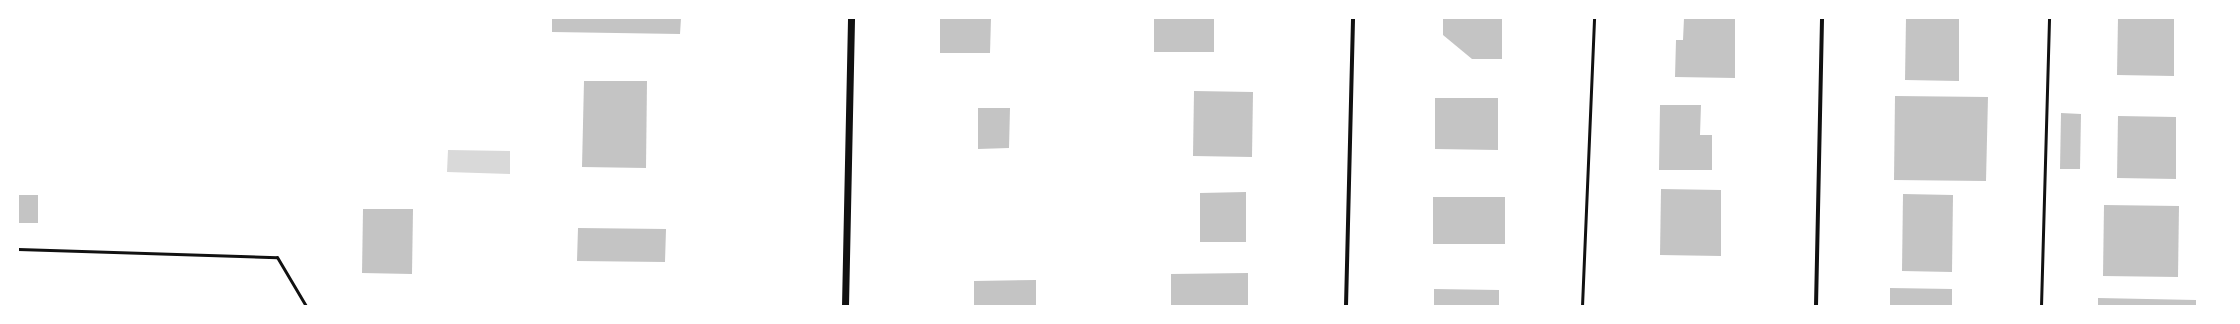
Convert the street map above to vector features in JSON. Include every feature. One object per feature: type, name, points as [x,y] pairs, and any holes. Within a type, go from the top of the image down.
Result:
[{"type":"street","points":[[845,306],[850,18]]},
{"type":"street","points":[[1346,306],[1353,18]]},
{"type":"street","points":[[1816,306],[1822,18]]},
{"type":"lane","points":[[1582,306],[1594,18]]},
{"type":"lane","points":[[2041,306],[2049,18]]},
{"type":"lane","points":[[18,249],[277,257],[306,306]]},
{"type":"shaded area","points":[[448,150],[510,151],[510,174],[447,172]]},
{"type":"building","points":[[552,18],[681,18],[680,34],[552,32]]},
{"type":"building","points":[[940,18],[991,18],[990,53],[940,53]]},
{"type":"building","points":[[1154,18],[1214,18],[1214,52],[1154,52]]},
{"type":"building","points":[[1443,18],[1502,18],[1502,59],[1472,59],[1443,35]]},
{"type":"building","points":[[1684,18],[1735,18],[1735,78],[1675,77],[1676,40],[1683,40]]},
{"type":"building","points":[[1906,18],[1959,18],[1959,81],[1905,80]]},
{"type":"building","points":[[2118,18],[2174,18],[2174,76],[2117,75]]},
{"type":"building","points":[[584,81],[647,81],[646,168],[582,167]]},
{"type":"building","points":[[1194,91],[1253,92],[1252,157],[1193,156]]},
{"type":"building","points":[[1895,96],[1988,97],[1986,181],[1894,180]]},
{"type":"building","points":[[1435,98],[1498,98],[1498,150],[1435,149]]},
{"type":"building","points":[[1660,105],[1701,105],[1700,135],[1712,135],[1712,170],[1659,170]]},
{"type":"building","points":[[978,108],[1010,108],[1009,148],[978,149]]},
{"type":"building","points":[[2061,113],[2081,114],[2080,169],[2060,169]]},
{"type":"building","points":[[2118,116],[2176,117],[2176,179],[2117,178]]},
{"type":"building","points":[[1661,189],[1721,190],[1721,256],[1660,255]]},
{"type":"building","points":[[1246,192],[1246,242],[1200,242],[1200,193]]},
{"type":"building","points":[[1903,194],[1953,195],[1952,272],[1902,271]]},
{"type":"building","points":[[18,195],[38,195],[38,223],[18,223]]},
{"type":"building","points":[[1433,197],[1505,197],[1505,244],[1433,244]]},
{"type":"building","points":[[2104,205],[2179,206],[2178,277],[2103,276]]},
{"type":"building","points":[[363,209],[413,209],[412,274],[362,273]]},
{"type":"building","points":[[578,228],[666,229],[665,262],[577,261]]},
{"type":"building","points":[[1248,273],[1248,306],[1171,306],[1171,274]]},
{"type":"building","points":[[1036,280],[1036,306],[974,306],[974,281]]},
{"type":"building","points":[[1890,288],[1952,289],[1952,306],[1890,306]]},
{"type":"building","points":[[1434,289],[1499,290],[1499,306],[1434,306]]},
{"type":"building","points":[[2098,298],[2196,300],[2196,306],[2098,306]]}]
